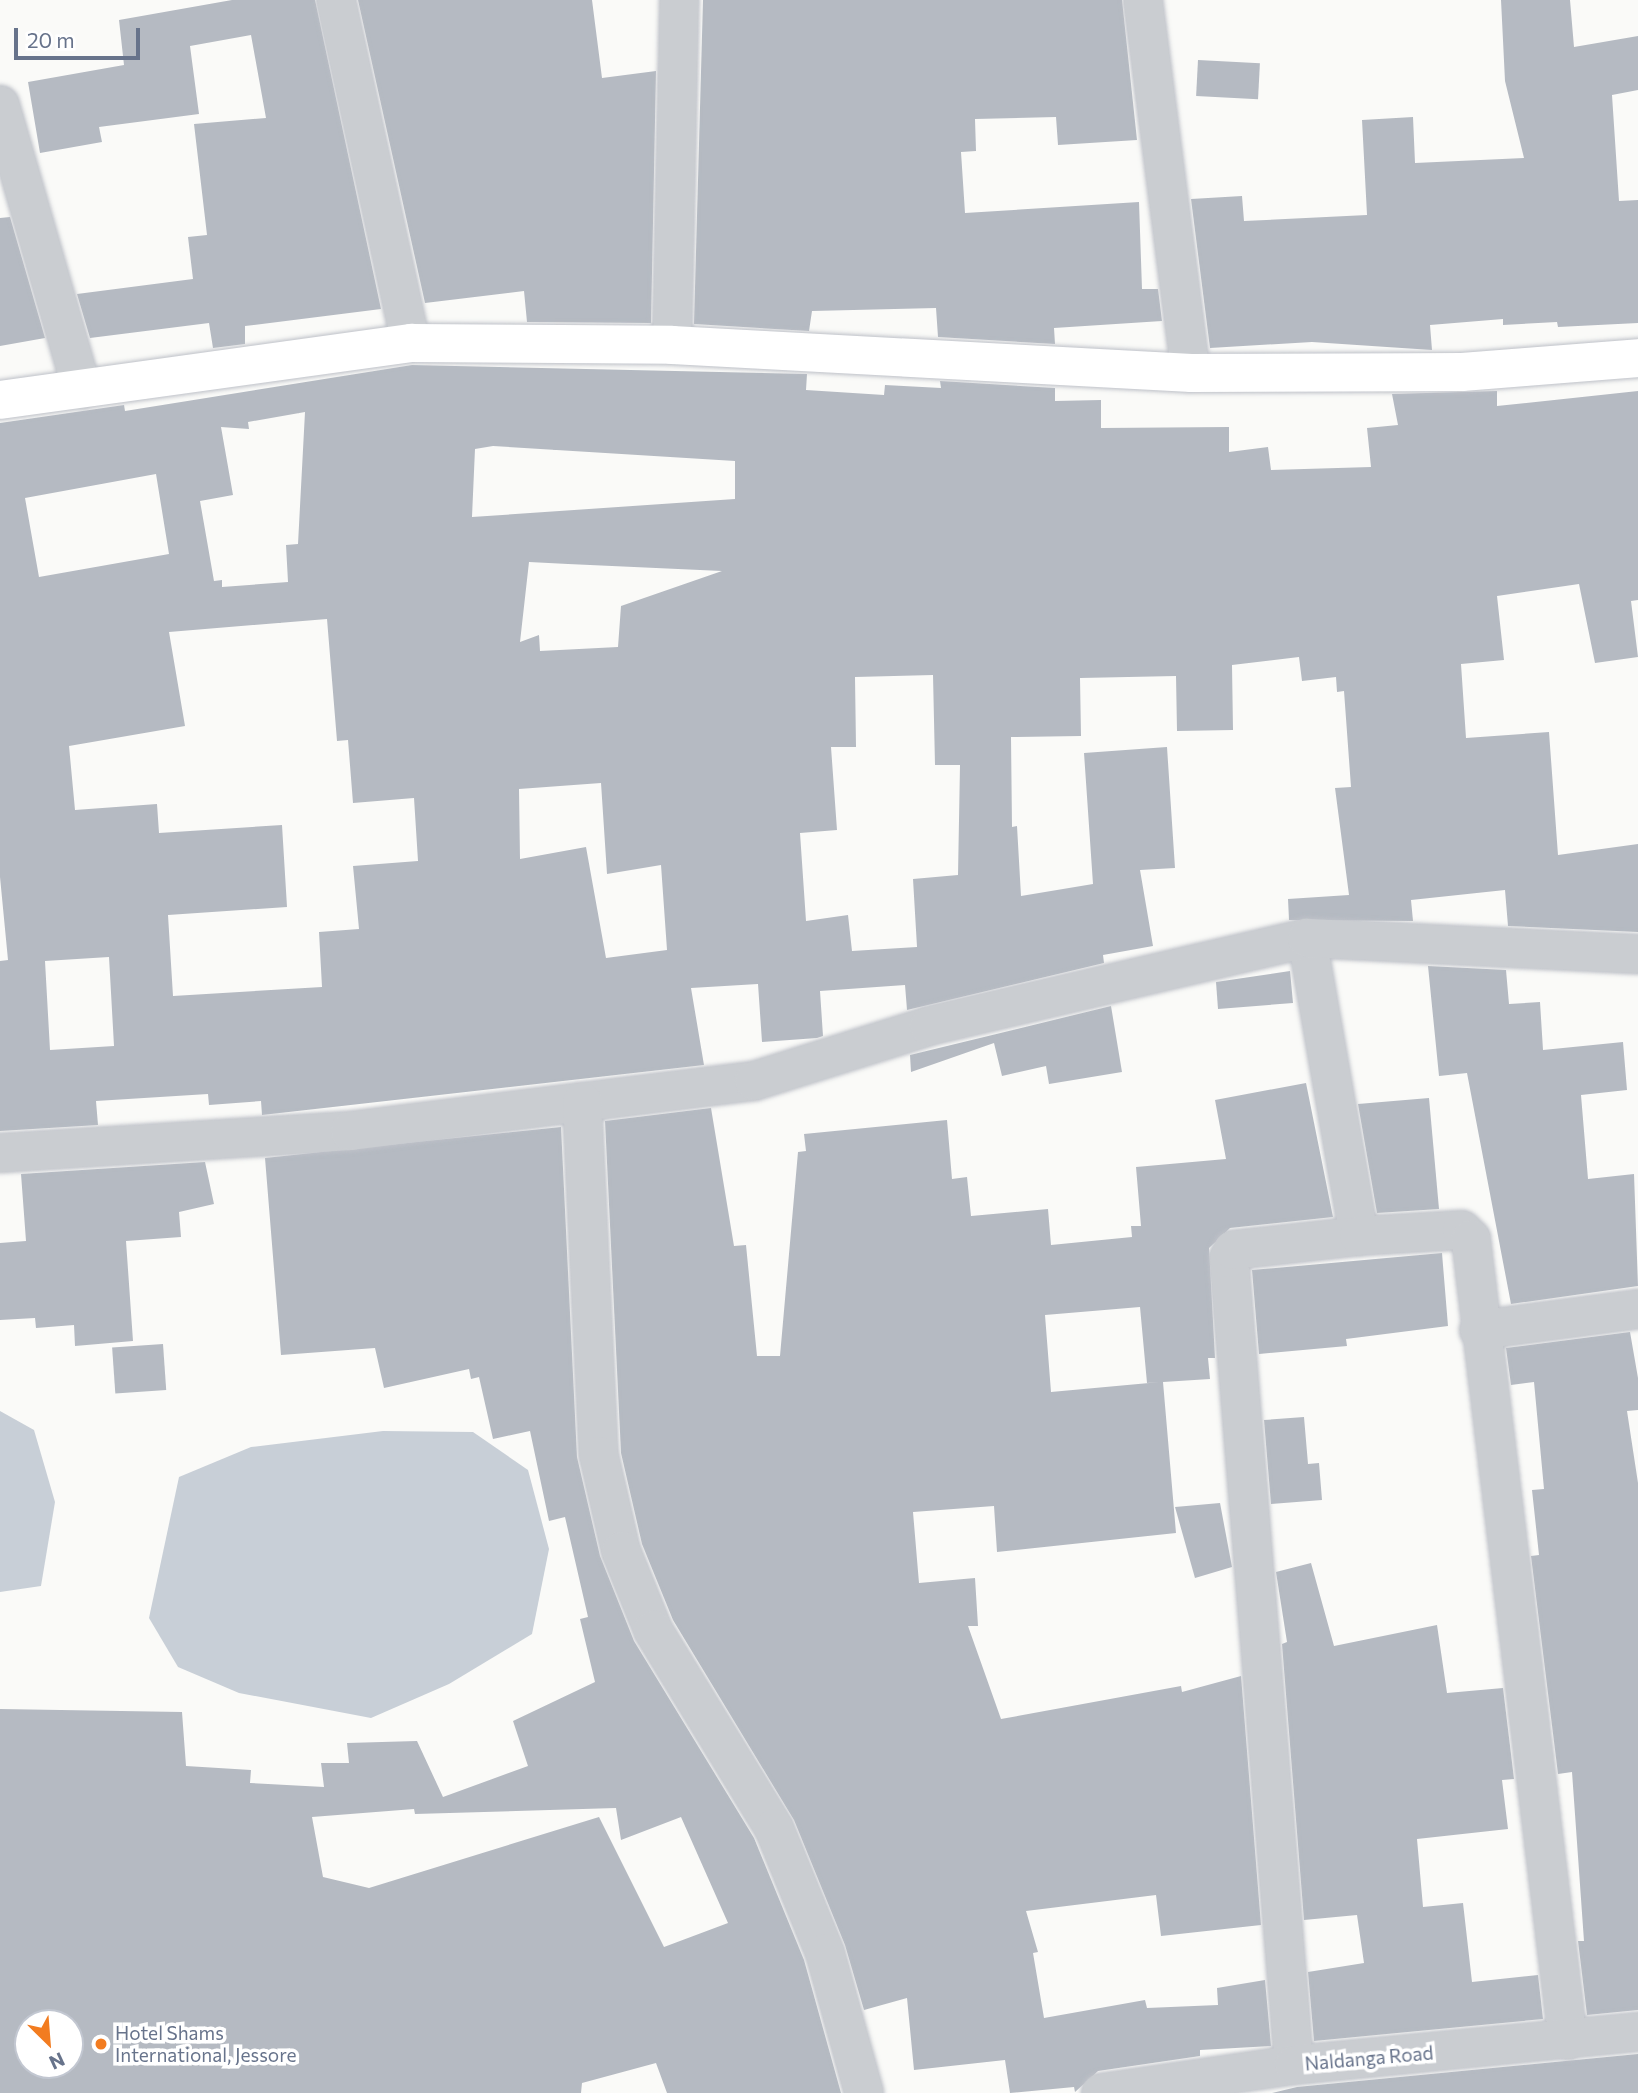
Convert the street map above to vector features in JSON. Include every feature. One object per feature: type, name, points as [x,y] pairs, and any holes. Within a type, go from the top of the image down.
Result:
[{"type":"street","points":[[336,0],[411,343]]},
{"type":"street","points":[[672,345],[679,0]]},
{"type":"street","points":[[1143,0],[1191,373]]},
{"type":"street","points":[[0,105],[82,389]]},
{"type":"street","points":[[0,401],[411,343],[672,345],[1191,373],[1462,372],[1638,358]]},
{"type":"street","points":[[1307,938],[1359,1236]]},
{"type":"street","points":[[0,1153],[350,1131],[754,1082],[929,1026],[1307,938],[1638,954]]},
{"type":"street","points":[[582,1102],[599,1456],[621,1551],[653,1630],[774,1828],[825,1954],[864,2093]]},
{"type":"street","points":[[1294,2065],[1229,1258],[1233,1250],[1359,1236],[1467,1233],[1568,2040]]},
{"type":"street","points":[[1479,1330],[1638,1309]]},
{"type":"street","name":"Naldanga Road","points":[[1101,2093],[1294,2065],[1638,2032]]},
{"type":"shaded area","points":[[0,1411],[34,1430],[55,1502],[41,1586],[0,1592]]},
{"type":"shaded area","points":[[383,1431],[473,1432],[528,1470],[549,1549],[532,1634],[449,1684],[371,1718],[239,1693],[178,1667],[149,1618],[179,1477],[251,1447]]},
{"type":"building","points":[[232,0],[315,0],[381,309],[245,326],[245,344],[213,348],[209,323],[90,338],[77,294],[193,279],[188,237],[207,235],[194,124],[266,118],[251,35],[190,46],[199,114],[99,127],[102,142],[40,153],[28,82],[124,65],[119,20]]},
{"type":"building","points":[[358,0],[592,0],[602,78],[656,71],[651,323],[527,322],[524,291],[425,303]]},
{"type":"building","points":[[703,0],[1122,0],[1137,140],[1058,145],[1056,117],[975,119],[976,151],[961,152],[965,213],[1139,202],[1142,289],[1158,289],[1162,321],[1054,328],[1055,344],[938,337],[936,308],[812,311],[809,331],[694,324]]},
{"type":"building","points":[[1501,0],[1570,0],[1574,47],[1638,36],[1638,90],[1612,95],[1619,201],[1638,200],[1638,323],[1558,327],[1557,322],[1503,325],[1503,319],[1430,325],[1432,350],[1312,342],[1210,348],[1191,199],[1242,196],[1244,221],[1367,215],[1362,120],[1413,117],[1415,163],[1524,158],[1505,81]]},
{"type":"building","points":[[1198,60],[1260,63],[1258,99],[1196,96]]},
{"type":"building","points":[[10,217],[45,338],[0,346],[0,218]]},
{"type":"building","points":[[412,365],[807,374],[806,390],[884,395],[885,385],[941,388],[940,381],[1055,388],[1055,401],[1101,400],[1101,428],[1229,427],[1229,452],[1268,447],[1271,470],[1371,467],[1367,428],[1398,425],[1392,394],[1497,391],[1497,406],[1638,391],[1638,600],[1631,601],[1638,657],[1595,663],[1579,584],[1497,596],[1504,660],[1461,664],[1466,738],[1549,732],[1558,855],[1638,844],[1638,932],[1508,926],[1505,890],[1411,900],[1413,921],[1289,920],[1288,899],[1349,895],[1335,788],[1351,787],[1344,691],[1337,692],[1336,677],[1302,681],[1299,657],[1232,665],[1233,730],[1177,731],[1176,676],[1080,678],[1081,736],[1011,737],[1012,827],[1017,826],[1021,896],[1093,884],[1084,753],[1167,747],[1175,868],[1140,870],[1153,946],[1103,955],[1104,963],[907,1010],[905,985],[820,991],[823,1036],[817,1038],[762,1042],[758,984],[691,988],[704,1065],[262,1115],[261,1101],[209,1105],[208,1094],[96,1101],[98,1125],[0,1131],[0,961],[8,960],[0,877],[0,423],[124,405],[125,411]],"holes":[[[305,412],[298,544],[286,545],[288,582],[222,587],[222,580],[214,581],[200,501],[233,495],[221,427],[249,429],[248,422]],[[493,446],[735,461],[735,499],[472,517],[475,449]],[[156,474],[169,554],[39,577],[25,498]],[[529,562],[722,571],[621,606],[618,647],[540,651],[539,635],[520,642]],[[327,619],[337,741],[348,740],[353,803],[414,798],[418,861],[353,866],[359,929],[319,932],[322,987],[173,996],[168,915],[287,907],[282,825],[159,833],[157,804],[75,810],[69,746],[185,726],[169,632]],[[933,675],[935,765],[960,765],[958,875],[913,879],[917,947],[852,951],[848,915],[806,921],[800,833],[837,830],[831,747],[856,747],[855,677]],[[601,783],[607,874],[661,865],[667,950],[606,958],[586,847],[520,859],[519,789]],[[109,957],[114,1046],[50,1050],[45,961]]]},
{"type":"building","points":[[1428,966],[1506,970],[1509,1004],[1540,1002],[1543,1050],[1623,1042],[1627,1090],[1581,1095],[1588,1179],[1634,1174],[1638,1286],[1511,1304],[1467,1073],[1439,1076]]},
{"type":"building","points":[[1290,971],[1293,1003],[1218,1009],[1216,982]]},
{"type":"building","points":[[1111,1006],[1122,1072],[1049,1084],[1046,1066],[1002,1076],[994,1043],[911,1072],[910,1055]]},
{"type":"building","points":[[1306,1083],[1333,1217],[1230,1228],[1209,1248],[1215,1358],[1208,1358],[1210,1379],[1163,1382],[1176,1533],[997,1552],[994,1506],[913,1512],[919,1583],[975,1578],[978,1626],[968,1626],[1001,1719],[1181,1686],[1182,1692],[1241,1676],[1261,1925],[1161,1936],[1156,1895],[1026,1911],[1038,1952],[1033,1953],[1044,2018],[1145,2000],[1147,2008],[1218,2005],[1217,1988],[1265,1980],[1271,2046],[1200,2050],[1200,2056],[1098,2071],[1075,2092],[1074,2087],[1010,2093],[1005,2060],[914,2070],[907,1998],[864,2010],[845,1945],[794,1820],[673,1620],[642,1544],[621,1453],[605,1121],[711,1108],[734,1246],[746,1245],[757,1356],[780,1356],[798,1152],[806,1151],[804,1134],[947,1120],[952,1179],[967,1177],[971,1216],[1048,1209],[1051,1245],[1132,1237],[1131,1226],[1141,1226],[1136,1167],[1226,1159],[1215,1100]],"holes":[[[1140,1307],[1147,1383],[1160,1382],[1051,1392],[1045,1315]]]},
{"type":"building","points":[[1429,1098],[1439,1209],[1377,1213],[1358,1104]]},
{"type":"building","points":[[561,1127],[577,1457],[600,1556],[634,1641],[754,1838],[804,1960],[841,2093],[667,2093],[656,2063],[582,2083],[581,2093],[0,2093],[0,1709],[182,1712],[186,1766],[251,1770],[250,1783],[324,1787],[321,1763],[349,1763],[347,1743],[417,1741],[443,1797],[528,1766],[513,1721],[595,1682],[580,1619],[588,1617],[565,1517],[549,1521],[530,1431],[493,1439],[479,1377],[471,1379],[469,1369],[384,1388],[375,1348],[281,1355],[265,1158]],"holes":[[[616,1808],[621,1840],[681,1817],[728,1923],[664,1947],[599,1817],[369,1888],[323,1877],[312,1817],[414,1809],[415,1814]]]},
{"type":"building","points":[[205,1162],[214,1204],[179,1212],[181,1237],[126,1241],[133,1341],[75,1346],[74,1325],[36,1328],[35,1318],[0,1320],[0,1243],[26,1241],[21,1174]]},
{"type":"building","points":[[1442,1253],[1448,1326],[1346,1339],[1347,1346],[1259,1354],[1252,1270]]},
{"type":"building","points":[[1630,1332],[1638,1378],[1638,1410],[1627,1411],[1638,1483],[1638,2010],[1587,2015],[1578,1941],[1584,1941],[1572,1772],[1558,1774],[1531,1556],[1539,1555],[1532,1490],[1544,1489],[1534,1382],[1511,1385],[1506,1348]]},
{"type":"building","points":[[163,1344],[166,1390],[115,1393],[112,1348]]},
{"type":"building","points":[[1304,1417],[1308,1464],[1319,1463],[1322,1500],[1271,1504],[1264,1420]]},
{"type":"building","points":[[1220,1503],[1232,1567],[1195,1578],[1175,1507]]},
{"type":"building","points":[[1311,1563],[1334,1646],[1437,1625],[1447,1693],[1503,1688],[1514,1779],[1502,1780],[1508,1829],[1417,1839],[1423,1907],[1463,1903],[1472,1982],[1538,1975],[1543,2019],[1314,2041],[1308,1972],[1364,1963],[1357,1915],[1304,1920],[1282,1644],[1287,1642],[1276,1572]]},
{"type":"building","points":[[1638,2054],[1638,2093],[1272,2093],[1297,2087]]},
{"type":"place","name":"Hotel Shams International, Jessore","points":[[101,2044]]}]
